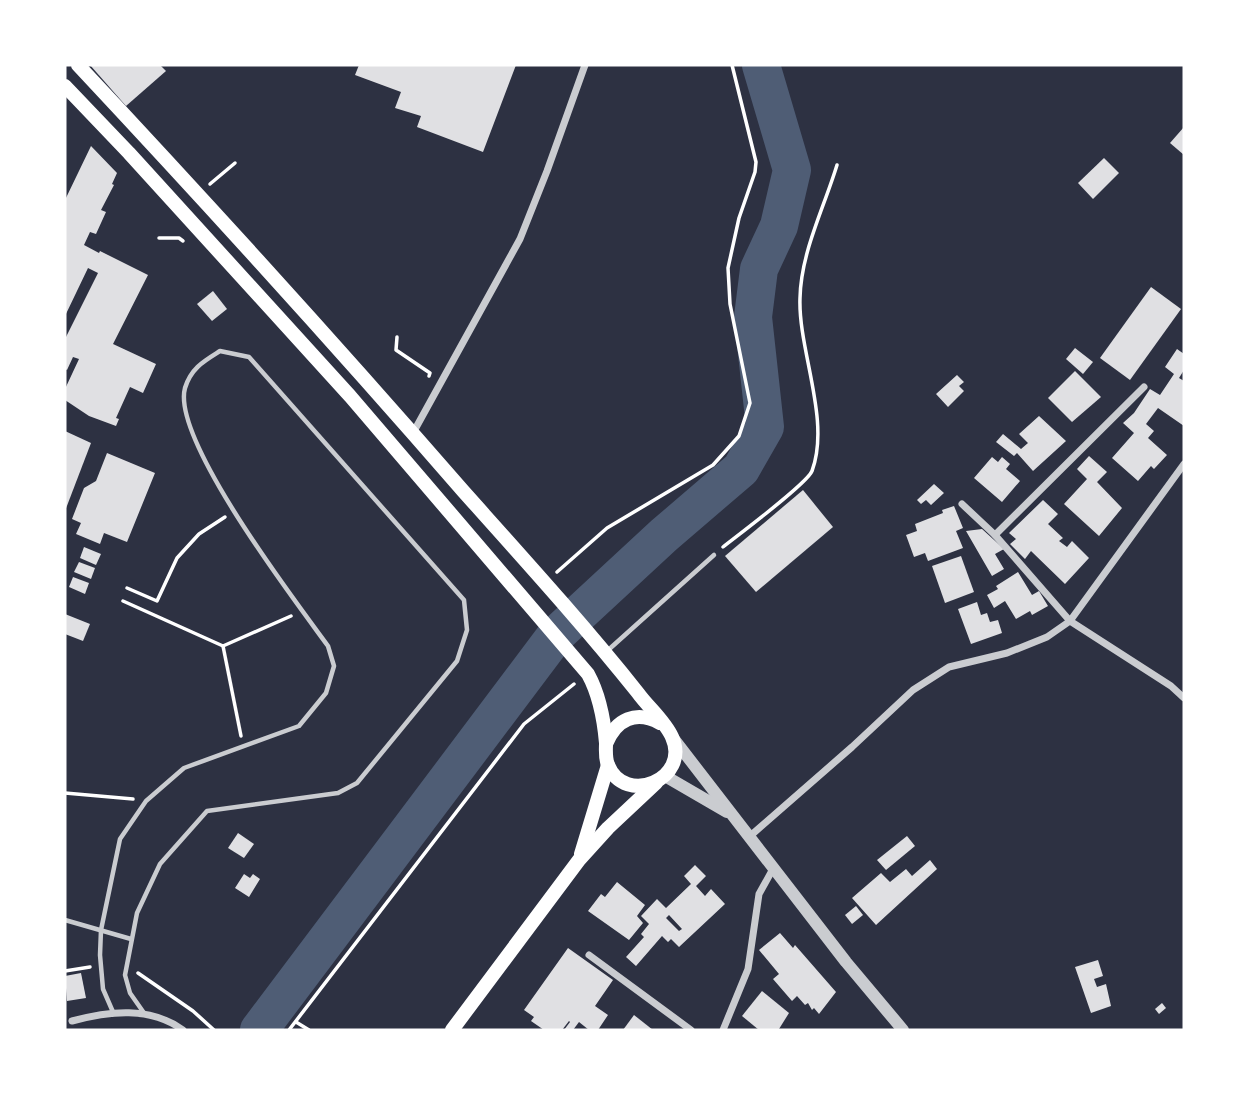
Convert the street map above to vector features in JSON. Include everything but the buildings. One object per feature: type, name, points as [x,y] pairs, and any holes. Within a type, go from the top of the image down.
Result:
[{"type":"main road","points":[[78,65],[228,226],[413,433],[605,652],[673,738],[675,758],[661,779],[608,828],[579,860],[452,1030]]},
{"type":"main road","points":[[65,86],[193,222],[350,396],[572,654],[593,683],[608,765],[579,860]]},
{"type":"main road","points":[[606,744],[610,733],[628,718],[640,716],[662,723]]},
{"type":"main road","points":[[608,765],[613,773],[629,784],[638,786],[661,779]]},
{"type":"street","points":[[413,433],[520,239],[584,65]]},
{"type":"street","points":[[995,535],[1144,387]]},
{"type":"street","points":[[750,837],[913,690],[949,667],[1007,653],[1047,637],[1070,621],[1184,464]]},
{"type":"street","points":[[962,505],[995,535],[1070,621],[1171,686],[1184,698]]},
{"type":"street","points":[[673,738],[846,962],[902,1030]]},
{"type":"street","points":[[661,779],[733,816]]},
{"type":"street","points":[[723,1030],[748,969],[759,894],[774,867]]},
{"type":"street","points":[[589,955],[691,1030]]},
{"type":"street","points":[[68,1022],[113,1013],[145,1014],[172,1022],[183,1030]]},
{"type":"lane","points":[[113,1013],[103,989],[102,930],[120,839],[146,801],[184,768],[299,726],[326,692],[334,666],[328,646],[232,512],[187,420],[184,390],[196,366],[220,351],[249,357],[430,561],[464,600],[467,630],[457,662],[357,783],[338,793],[207,811],[160,864],[137,913],[125,968],[130,993],[145,1014]]},
{"type":"lane","points":[[605,652],[713,555]]},
{"type":"lane","points":[[65,920],[131,939]]},
{"type":"path","points":[[555,574],[607,528],[713,465],[738,436],[750,403],[730,304],[728,268],[739,218],[756,162],[732,65]]},
{"type":"path","points":[[206,187],[235,163]]},
{"type":"path","points":[[713,555],[811,473],[818,436],[799,299],[812,233],[826,202],[837,165]]},
{"type":"path","points":[[159,238],[179,238],[188,246]]},
{"type":"path","points":[[397,337],[396,349],[430,373],[426,380]]},
{"type":"path","points":[[127,588],[157,601],[177,558],[199,534],[232,512]]},
{"type":"path","points":[[123,601],[223,646],[302,611]]},
{"type":"path","points":[[223,646],[243,746]]},
{"type":"path","points":[[289,1030],[524,724],[577,682]]},
{"type":"path","points":[[65,793],[146,801]]},
{"type":"path","points":[[65,971],[86,966],[102,967]]},
{"type":"path","points":[[125,968],[131,968],[193,1010],[214,1030]]},
{"type":"path","points":[[296,1022],[309,1030]]},
{"type":"waterway","points":[[259,1030],[556,635],[664,535],[741,469],[765,427],[753,317],[759,269],[779,226],[792,170],[761,65]]}]
